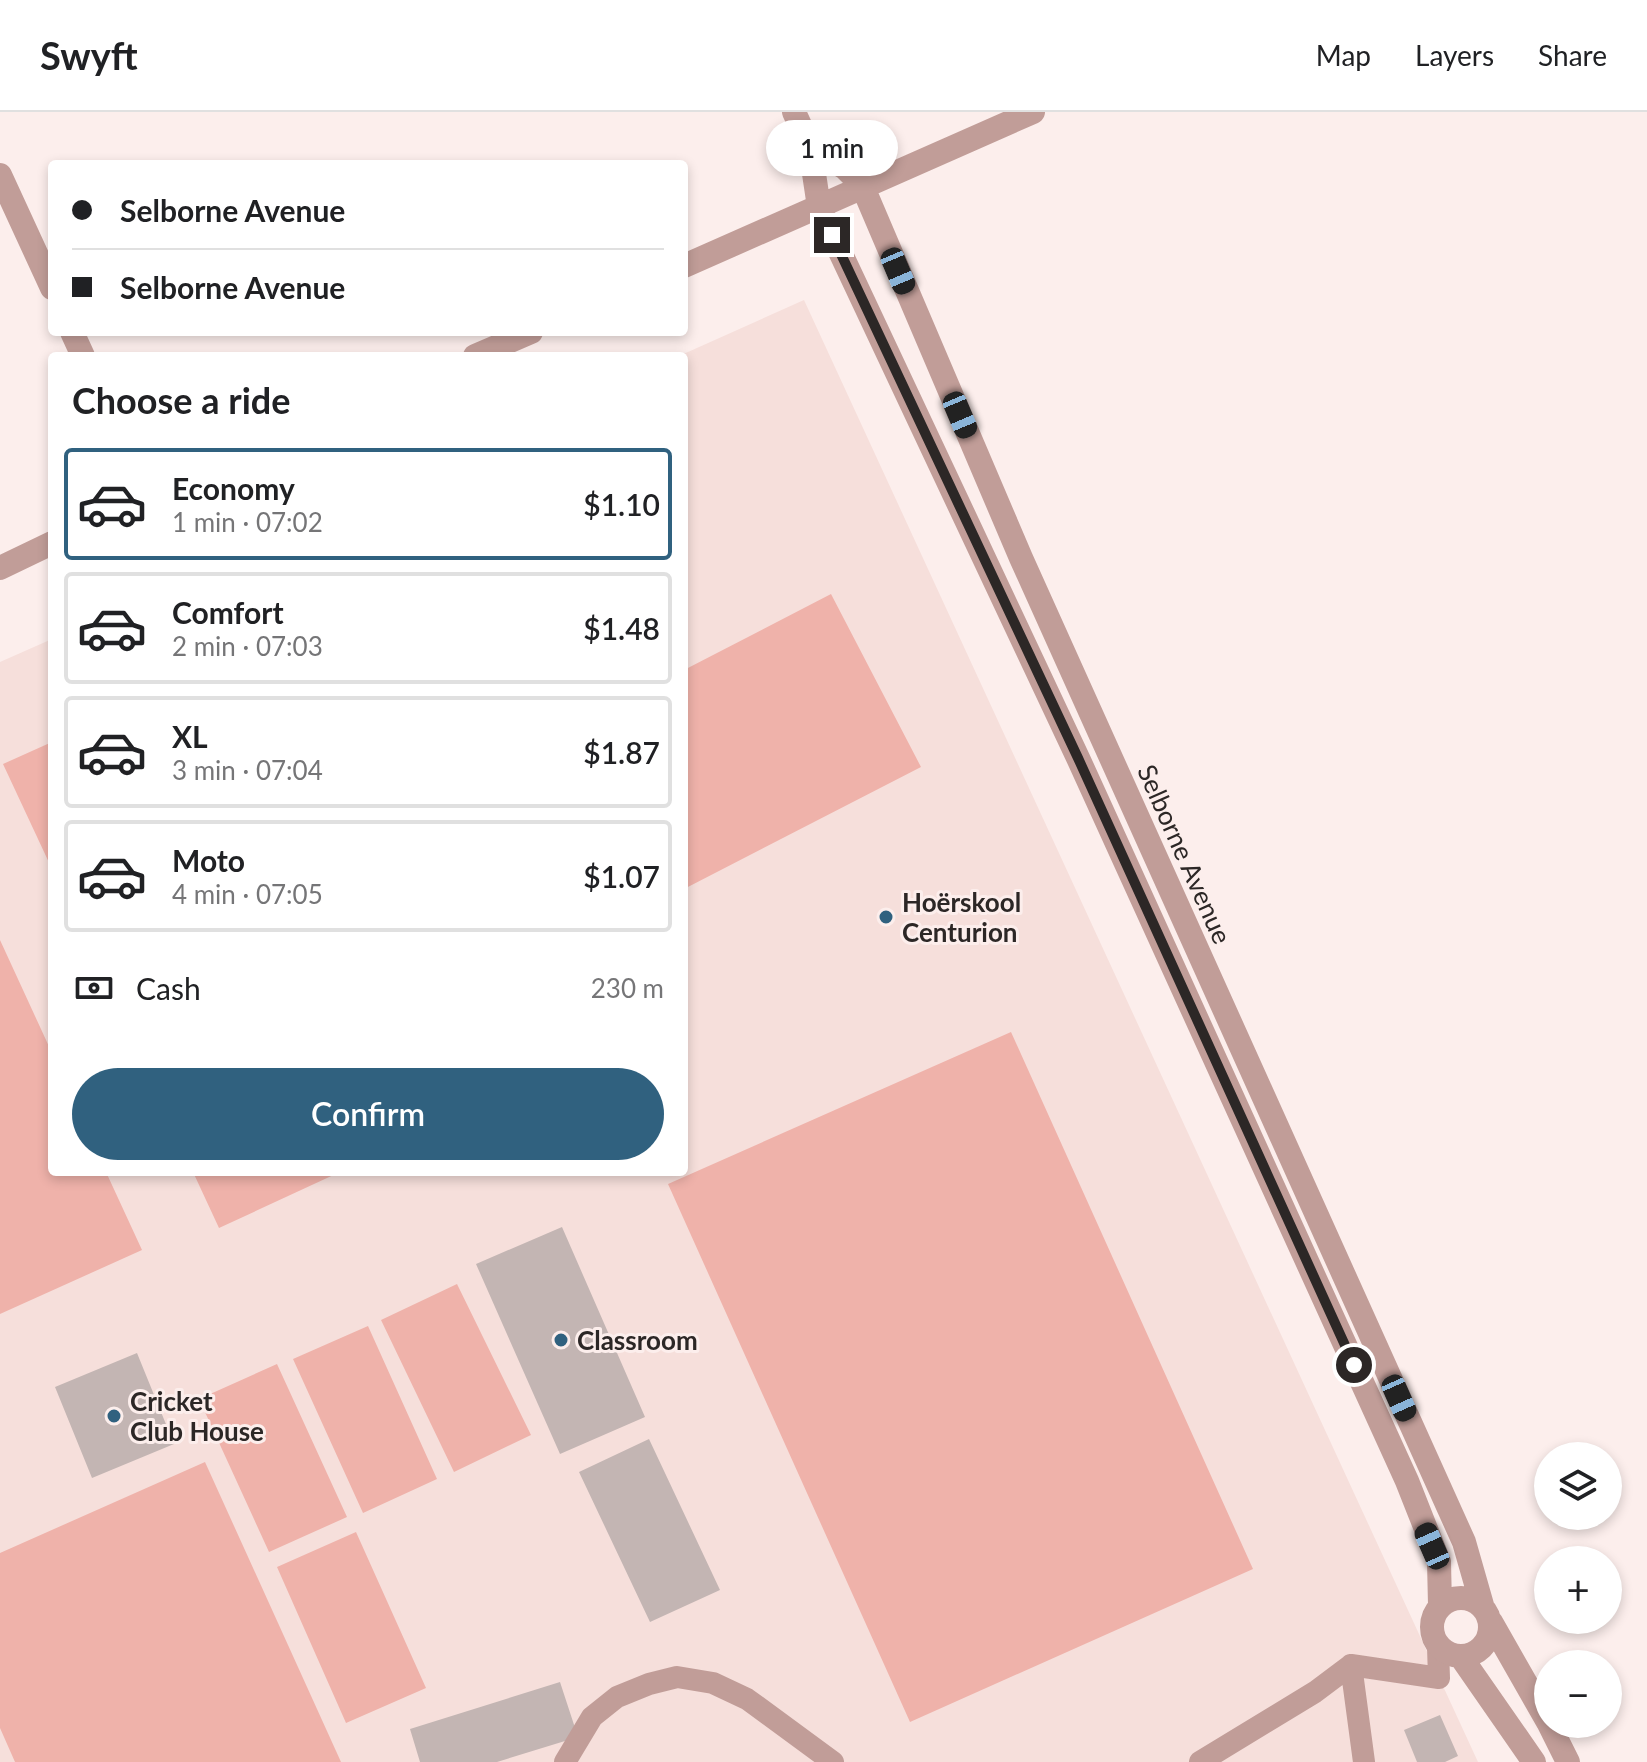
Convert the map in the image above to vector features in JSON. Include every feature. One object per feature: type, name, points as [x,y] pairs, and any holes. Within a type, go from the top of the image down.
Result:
[{"type":"street","points":[[794,112],[810,147],[819,207],[1078,758],[1407,1481],[1439,1562],[1440,1605],[1432,1618],[1431,1633],[1438,1647],[1448,1654],[1461,1657],[1477,1652],[1489,1639],[1486,1614],[1469,1598],[1457,1598],[1440,1605]]},
{"type":"street","points":[[688,264],[1033,112]]},
{"type":"street","name":"Selborne Avenue","points":[[810,147],[845,168],[862,185],[1021,558],[1464,1542],[1486,1614],[1534,1697]]},
{"type":"street","points":[[0,175],[48,279]]},
{"type":"street","points":[[484,352],[522,336]]},
{"type":"street","points":[[0,568],[48,545]]},
{"type":"street","points":[[991,570],[1021,558]]},
{"type":"street","points":[[1078,758],[1106,748]]},
{"type":"street","points":[[1204,1034],[1231,1025]]},
{"type":"street","points":[[1461,1657],[1534,1762]]},
{"type":"street","name":"Selborne Avenue","points":[[1556,1738],[1568,1762]]},
{"type":"lane","points":[[1200,1762],[1315,1692],[1351,1665],[1439,1678],[1438,1647]]},
{"type":"lane","points":[[1351,1665],[1364,1762]]},
{"type":"lane","points":[[565,1762],[592,1717],[617,1697],[677,1677],[713,1683],[747,1699],[833,1762]]},
{"type":"shaded area","name":"Hoërskool Centurion","points":[[804,300],[1478,1762],[0,1762],[0,662],[48,641],[48,1176],[688,1176],[688,352]]},
{"type":"shaded area","points":[[831,594],[921,767],[688,887],[688,668]]},
{"type":"shaded area","points":[[48,744],[48,860],[3,764]]},
{"type":"shaded area","points":[[0,940],[48,1044],[48,1176],[108,1176],[142,1250],[0,1314]]},
{"type":"shaded area","points":[[1011,1032],[1253,1569],[910,1722],[668,1184]]},
{"type":"shaded area","points":[[195,1176],[331,1176],[219,1228]]},
{"type":"shaded area","points":[[457,1284],[531,1435],[454,1472],[381,1320]]},
{"type":"shaded area","points":[[368,1326],[437,1479],[363,1513],[293,1359]]},
{"type":"shaded area","points":[[277,1364],[347,1517],[269,1552],[199,1399]]},
{"type":"shaded area","points":[[205,1462],[341,1762],[15,1762],[0,1728],[0,1553]]},
{"type":"shaded area","points":[[356,1532],[426,1688],[346,1723],[277,1567]]},
{"type":"building","name":"Classroom","points":[[562,1227],[645,1417],[560,1454],[476,1264]]},
{"type":"building","name":"Cricket Club House","points":[[137,1353],[174,1444],[92,1478],[55,1387]]},
{"type":"building","points":[[649,1439],[720,1590],[650,1622],[579,1472]]},
{"type":"building","points":[[560,1682],[578,1737],[497,1762],[420,1762],[410,1729]]},
{"type":"building","points":[[1440,1715],[1458,1756],[1445,1762],[1417,1762],[1404,1730]]},
{"type":"place","name":"Hoërskool Centurion","points":[[886,917]]},
{"type":"place","name":"Classroom","points":[[561,1340]]},
{"type":"place","name":"Cricket Club House","points":[[114,1416]]},
{"type":"route","points":[[832,235],[1078,758],[1354,1365]]}]
